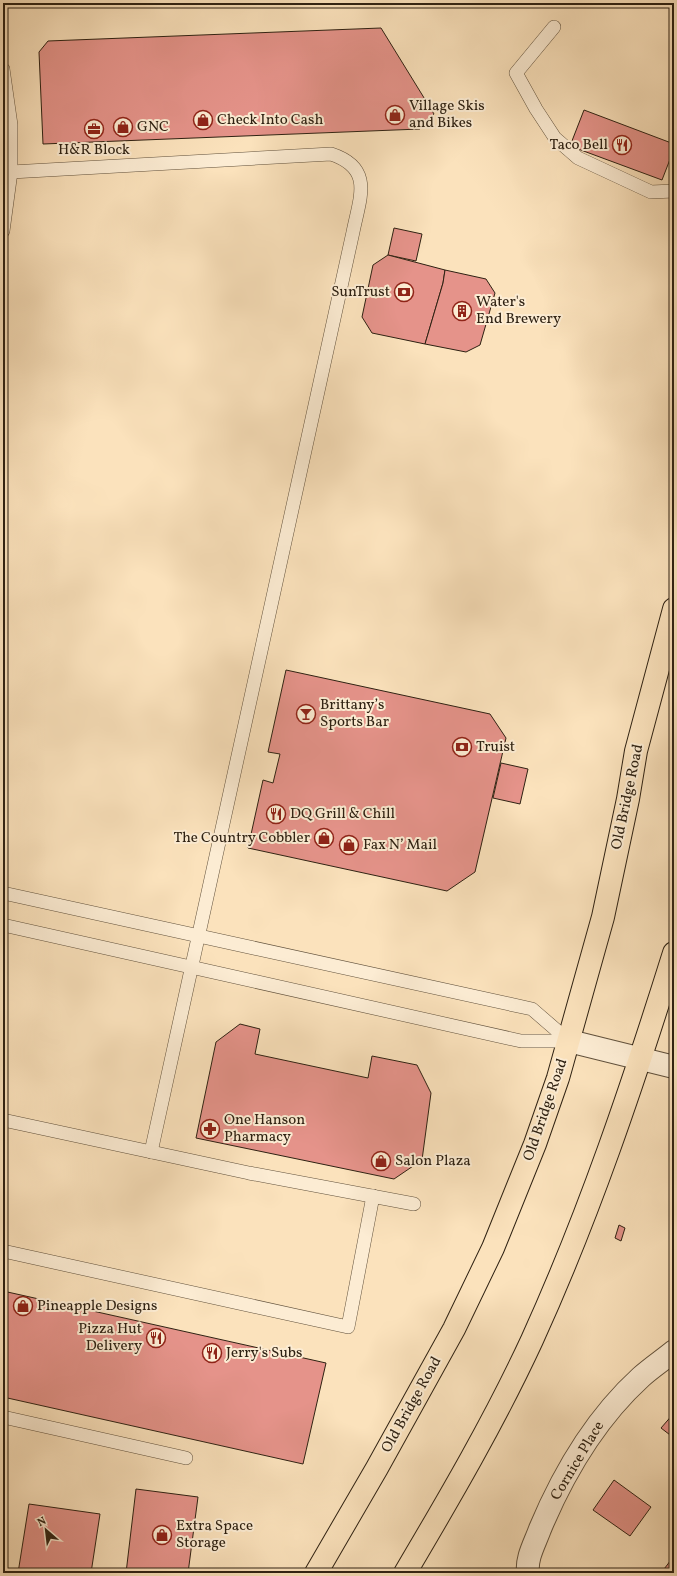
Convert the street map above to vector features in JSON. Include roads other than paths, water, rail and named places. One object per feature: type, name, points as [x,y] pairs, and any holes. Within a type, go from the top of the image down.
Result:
[{"type":"main road","name":"Old Bridge Road","points":[[316,1573],[377,1468],[454,1329],[493,1248],[535,1144],[558,1078],[603,917],[628,799],[636,751],[674,609]]},
{"type":"main road","points":[[405,1573],[469,1463],[531,1340],[577,1235],[640,1058],[674,953]]},
{"type":"street","points":[[569,1041],[674,1067]]},
{"type":"street","name":"Cornice Place","points":[[528,1573],[530,1556],[549,1509],[576,1457],[608,1412],[640,1378],[674,1351]]},
{"type":"lane","points":[[554,27],[516,73],[536,109],[555,138],[578,158],[651,192],[674,191]]},
{"type":"lane","points":[[3,69],[11,125],[11,172],[3,231]]},
{"type":"lane","points":[[11,172],[331,154],[345,158],[355,168],[361,181],[359,203],[151,1152]]},
{"type":"lane","points":[[3,893],[532,1009],[569,1041]]},
{"type":"lane","points":[[3,925],[521,1041],[569,1041]]},
{"type":"lane","points":[[3,1120],[249,1173],[414,1204]]},
{"type":"lane","points":[[3,1251],[348,1327],[373,1196]]},
{"type":"lane","points":[[3,1416],[186,1458]]},
{"type":"place","name":"Village Skis and Bikes","points":[[395,115]]},
{"type":"place","name":"Check Into Cash","points":[[203,120]]},
{"type":"place","name":"GNC","points":[[123,127]]},
{"type":"place","name":"H&R Block","points":[[94,129]]},
{"type":"place","name":"Taco Bell","points":[[622,145]]},
{"type":"place","name":"SunTrust","points":[[404,292]]},
{"type":"place","name":"Water's End Brewery","points":[[462,311]]},
{"type":"place","name":"Brittany’s Sports Bar","points":[[306,714]]},
{"type":"place","name":"Truist","points":[[462,747]]},
{"type":"place","name":"DQ Grill & Chill","points":[[276,814]]},
{"type":"place","name":"The Country Cobbler","points":[[324,838]]},
{"type":"place","name":"Fax N’ Mail","points":[[349,845]]},
{"type":"place","name":"One Hanson Pharmacy","points":[[210,1129]]},
{"type":"place","name":"Salon Plaza","points":[[381,1161]]},
{"type":"place","name":"Pineapple Designs","points":[[23,1306]]},
{"type":"place","name":"Pizza Hut Delivery","points":[[156,1338]]},
{"type":"place","name":"Jerry's Subs","points":[[212,1353]]},
{"type":"place","name":"Extra Space Storage","points":[[162,1535]]}]
